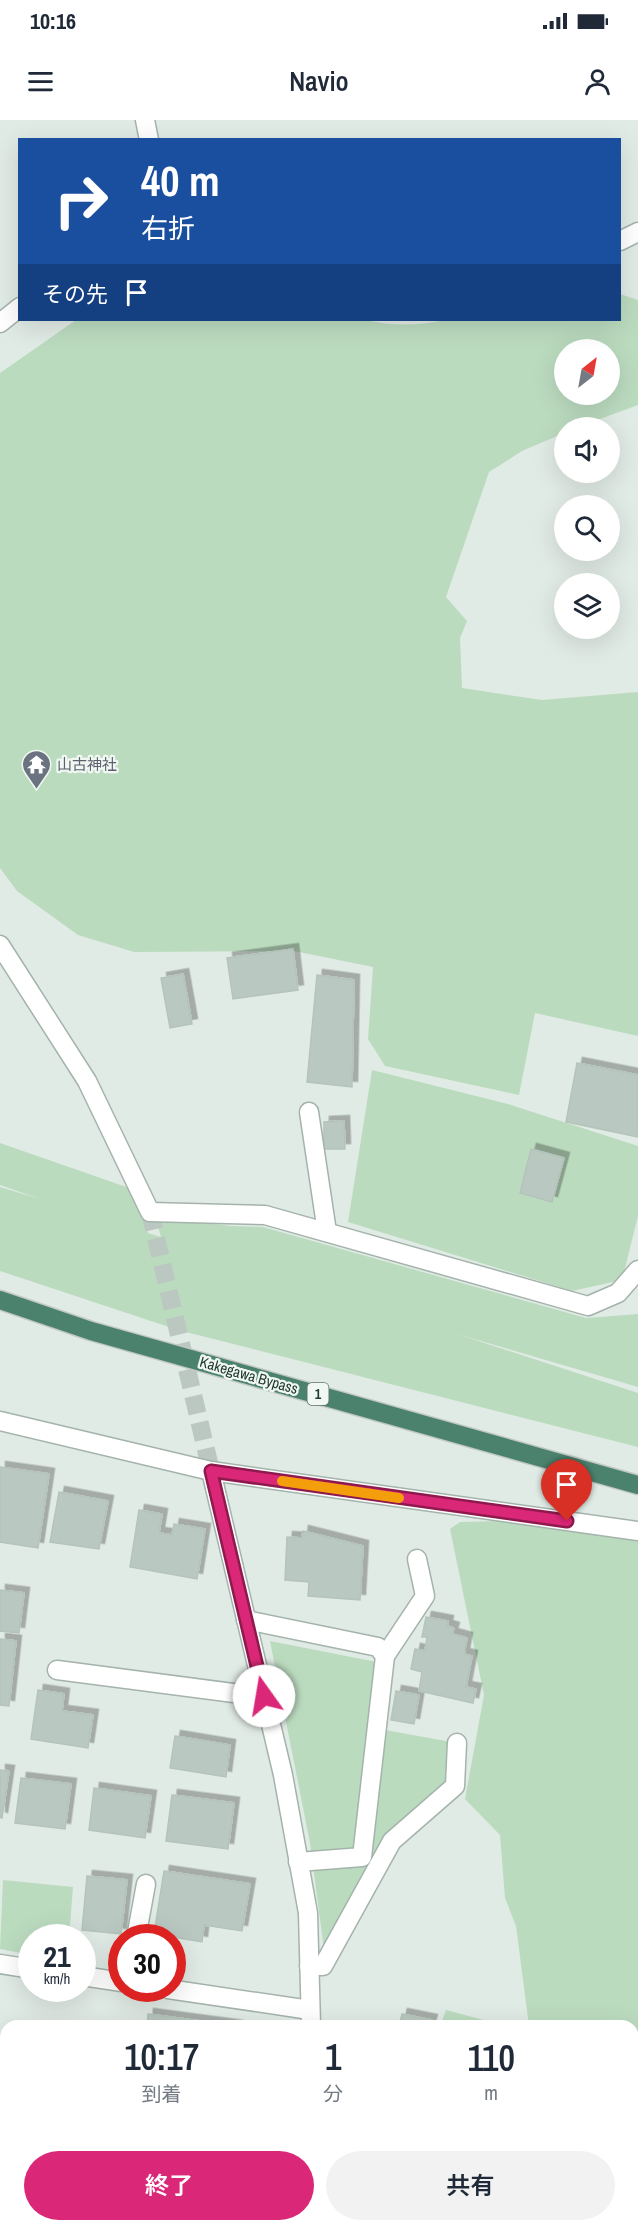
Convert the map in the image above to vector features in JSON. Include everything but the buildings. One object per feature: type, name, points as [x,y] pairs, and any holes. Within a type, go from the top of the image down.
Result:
[{"type":"highway","name":"Kakegawa Bypass","points":[[0,1300],[103,1334],[638,1485]]},
{"type":"street","points":[[145,120],[149,138]]},
{"type":"street","points":[[621,241],[638,232]]},
{"type":"street","points":[[0,323],[18,309]]},
{"type":"street","points":[[0,945],[87,1081],[150,1212],[265,1215],[588,1306],[618,1293],[638,1270]]},
{"type":"street","points":[[309,1112],[327,1232]]},
{"type":"street","points":[[0,1421],[211,1471],[638,1531]]},
{"type":"street","points":[[186,1993],[311,2018],[308,1913],[283,1775],[211,1471]]},
{"type":"street","points":[[298,1862],[362,1857],[385,1656],[425,1596],[417,1559]]},
{"type":"street","points":[[246,1620],[378,1647],[385,1656]]},
{"type":"street","points":[[57,1670],[264,1696]]},
{"type":"street","points":[[309,1966],[323,1966],[392,1841],[455,1786],[457,1743]]},
{"type":"street","points":[[139,1924],[146,1884]]},
{"type":"street","points":[[0,1964],[18,1967]]},
{"type":"green space","points":[[621,294],[638,300],[638,405],[605,417],[554,417],[554,437],[522,451],[489,472],[446,597],[467,621],[460,638],[462,688],[542,700],[638,692],[638,1036],[535,1013],[519,1095],[385,1066],[368,1039],[373,967],[294,951],[134,952],[78,935],[17,891],[0,868],[0,373],[75,321],[372,321],[405,324],[438,321],[621,321]]},
{"type":"green space","points":[[372,1070],[508,1104],[638,1146],[638,1216],[622,1280],[572,1291],[348,1222]]},
{"type":"green space","points":[[0,1143],[135,1190],[148,1233],[161,1237],[155,1217],[231,1226],[263,1227],[586,1318],[638,1314],[638,1387],[457,1334],[638,1393],[638,1447],[178,1330],[0,1271],[0,1187],[40,1199],[0,1185]]},
{"type":"green space","points":[[570,1519],[638,1539],[638,2020],[528,2020],[516,1926],[505,1898],[500,1835],[465,1799],[484,1695],[450,1529],[460,1522]]},
{"type":"green space","points":[[270,1641],[387,1664],[374,1728],[457,1743],[455,1786],[385,1839],[325,1957],[310,1843]]},
{"type":"green space","points":[[3,1880],[73,1887],[70,1924],[18,1924],[18,1952],[0,1949]]},
{"type":"green space","points":[[446,2010],[484,2020],[442,2020]]},
{"type":"tunnel","points":[[150,1212],[211,1471]]},
{"type":"slow traffic","points":[[282,1481],[399,1498]]},
{"type":"place","name":"山古神社","points":[[36,790]]},
{"type":"route","points":[[264,1696],[211,1471],[567,1521]]}]
